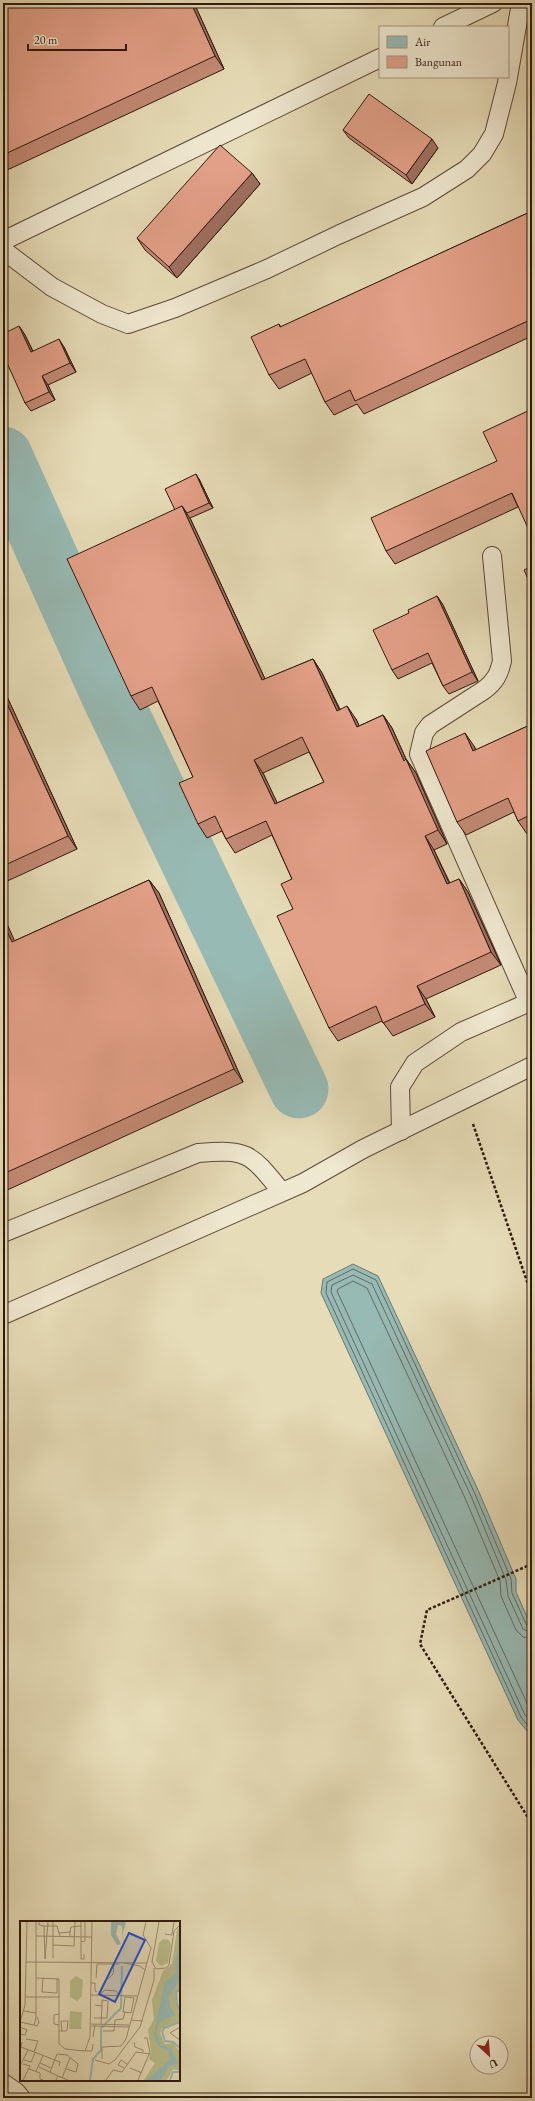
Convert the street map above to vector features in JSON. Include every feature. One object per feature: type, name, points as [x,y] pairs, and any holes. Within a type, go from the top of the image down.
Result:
[{"type":"lane","points":[[445,26],[493,3]]},
{"type":"lane","points":[[509,72],[521,3]]},
{"type":"lane","points":[[3,241],[379,58]]},
{"type":"lane","points":[[3,250],[52,287],[102,314],[128,324],[175,308],[268,269],[338,234],[423,197],[467,169],[482,154],[494,134],[508,78]]},
{"type":"lane","points":[[401,1131],[400,1087],[415,1063],[438,1046],[472,1026],[530,1002],[420,754],[424,733],[430,725],[492,684],[499,673],[502,661],[492,556]]},
{"type":"lane","points":[[3,1315],[281,1191],[303,1183],[364,1149],[532,1066]]},
{"type":"lane","points":[[3,1233],[198,1153],[230,1151],[247,1156],[261,1167],[281,1191]]},
{"type":"lane","points":[[3,2083],[16,2092],[21,2098]]},
{"type":"path","points":[[464,1100],[532,1296]]},
{"type":"path","points":[[532,1564],[427,1610],[420,1644],[532,1824]]},
{"type":"water","points":[[353,1264],[378,1276],[479,1492],[516,1579],[516,1592],[532,1628],[532,1737],[518,1720],[321,1293],[323,1279]]},
{"type":"building","points":[[3,3],[191,3],[215,56],[3,155]]},
{"type":"building","points":[[369,94],[432,139],[406,175],[343,130]]},
{"type":"building","points":[[220,145],[252,173],[169,267],[137,238]]},
{"type":"building","points":[[532,211],[532,319],[355,401],[350,390],[325,402],[305,359],[269,375],[251,337],[279,324],[280,327]]},
{"type":"building","points":[[19,326],[31,352],[59,339],[70,363],[42,376],[49,392],[25,403],[3,354],[3,334]]},
{"type":"building","points":[[532,409],[532,537],[512,493],[386,551],[371,518],[497,461],[483,432]]},
{"type":"building","points":[[196,474],[209,503],[187,513],[182,506],[175,510],[165,489]]},
{"type":"building","points":[[182,506],[262,680],[313,659],[337,711],[347,706],[357,727],[383,715],[404,761],[406,759],[438,830],[425,836],[447,884],[459,879],[491,952],[417,986],[425,1004],[383,1023],[376,1006],[329,1028],[277,916],[293,909],[281,884],[292,879],[266,821],[226,839],[215,816],[198,824],[179,783],[193,777],[152,687],[131,696],[67,559]],"holes":[[[302,737],[324,782],[275,804],[254,760]]]},
{"type":"building","points":[[532,566],[532,588],[524,570]]},
{"type":"building","points":[[437,596],[472,672],[443,686],[428,653],[392,670],[373,630],[409,613],[408,610]]},
{"type":"building","points":[[3,695],[68,836],[3,866]]},
{"type":"building","points":[[532,724],[532,814],[518,821],[508,798],[457,822],[426,751],[465,733],[473,751]]},
{"type":"building","points":[[149,880],[234,1069],[3,1174],[3,923],[12,942]]},
{"type":"waterway","points":[[3,456],[110,694],[299,1089]]}]
